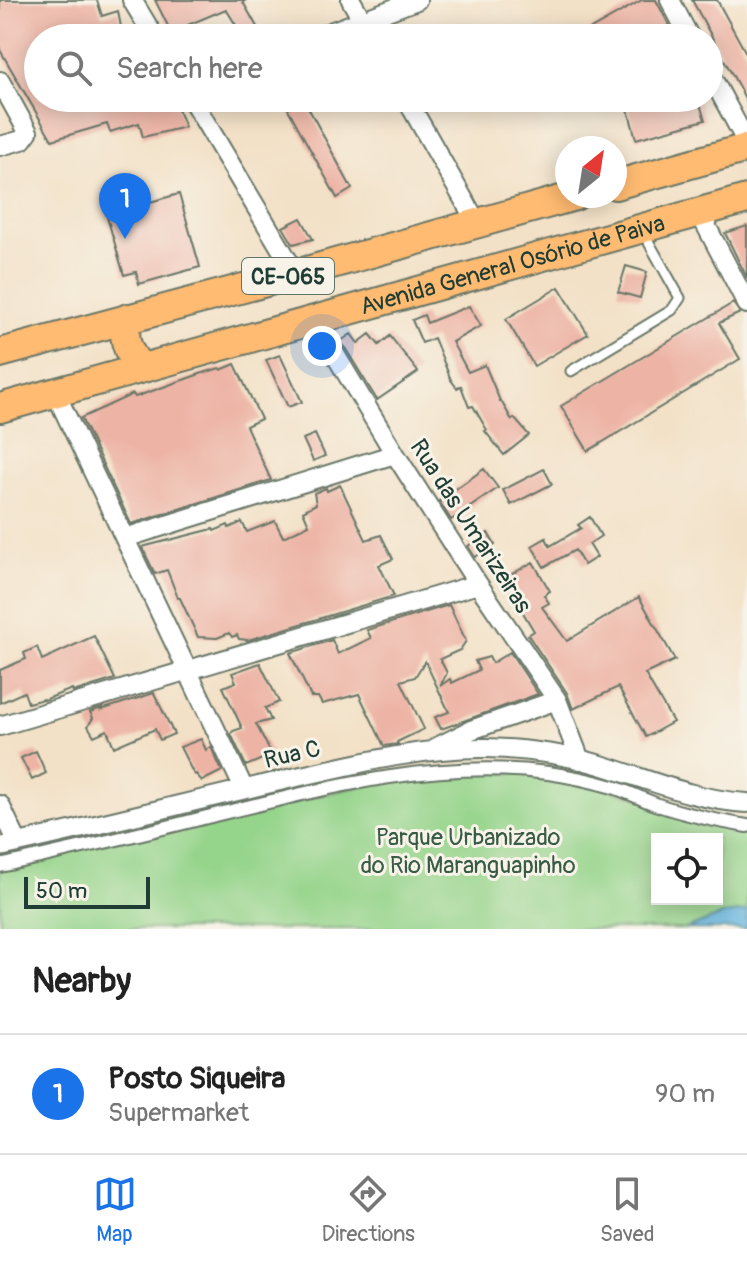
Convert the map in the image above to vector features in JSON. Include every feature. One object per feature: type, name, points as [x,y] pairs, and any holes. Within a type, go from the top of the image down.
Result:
[{"type":"main road","name":"Avenida General Osório de Paiva","points":[[627,181],[747,145]]},
{"type":"main road","name":"Avenida General Osório de Paiva","points":[[0,408],[747,199]]},
{"type":"main road","name":"Avenida General Osório de Paiva","points":[[0,353],[555,202]]},
{"type":"main road","points":[[128,318],[125,341],[134,360],[142,368]]},
{"type":"street","points":[[132,0],[147,24]]},
{"type":"street","points":[[351,0],[364,24]]},
{"type":"street","points":[[351,24],[417,0]]},
{"type":"street","points":[[670,0],[683,24]]},
{"type":"street","points":[[0,81],[27,128],[22,140],[0,146]]},
{"type":"street","points":[[723,99],[747,145]]},
{"type":"street","points":[[199,112],[296,274]]},
{"type":"street","points":[[414,112],[477,223]]},
{"type":"street","points":[[699,212],[747,304]]},
{"type":"street","name":"Rua das Umarizeiras","points":[[315,321],[478,584],[557,700],[580,760]]},
{"type":"street","points":[[55,392],[244,789]]},
{"type":"street","points":[[125,538],[395,454]]},
{"type":"street","points":[[0,726],[478,584]]},
{"type":"street","points":[[427,751],[471,730],[557,700]]},
{"type":"street","name":"Rua C","points":[[9,845],[244,789],[427,751],[486,748],[539,752],[580,760],[695,796],[747,803]]},
{"type":"street","points":[[0,866],[363,781],[477,770],[547,773],[580,778],[693,815],[747,826]]},
{"type":"street","points":[[0,805],[9,845]]},
{"type":"lane","points":[[571,371],[672,310],[680,298],[642,229]]},
{"type":"green space","name":"Parque Urbanizado do Rio Maranguapinho","points":[[547,773],[747,826],[747,911],[725,914],[686,929],[0,929],[0,866],[414,774]]},
{"type":"water","points":[[747,911],[747,929],[686,929],[725,914]]},
{"type":"building","points":[[0,0],[97,0],[102,16],[118,11],[120,24],[24,24],[24,92],[0,50]]},
{"type":"building","points":[[155,0],[246,0],[243,2],[255,24],[235,24],[226,9],[190,24],[167,24]]},
{"type":"building","points":[[642,0],[656,0],[669,24],[600,24]]},
{"type":"building","points":[[692,0],[717,0],[747,55],[747,102],[723,57],[723,24],[705,24]]},
{"type":"building","points":[[36,112],[179,112],[185,127],[143,137],[139,123],[110,132],[107,124],[52,140]]},
{"type":"building","points":[[290,112],[310,112],[352,189],[337,198]]},
{"type":"building","points":[[629,112],[702,112],[705,120],[636,139]]},
{"type":"building","points":[[179,194],[200,267],[139,284],[136,272],[124,275],[105,210],[127,204],[128,208]]},
{"type":"building","points":[[301,218],[313,239],[293,244],[283,227]]},
{"type":"building","points":[[747,226],[747,278],[725,233]]},
{"type":"building","points":[[626,266],[647,272],[640,298],[618,292]]},
{"type":"building","points":[[559,287],[588,334],[534,366],[506,319]]},
{"type":"building","points":[[733,303],[740,313],[719,323],[740,359],[588,451],[561,406]]},
{"type":"building","points":[[469,306],[481,326],[452,342],[468,372],[485,365],[500,401],[512,420],[514,418],[529,435],[504,455],[485,431],[473,406],[469,407],[461,386],[457,388],[451,380],[434,338],[422,343],[412,320],[424,315],[427,323]]},
{"type":"building","points":[[351,334],[358,343],[370,334],[379,345],[390,336],[418,372],[377,400],[341,341]]},
{"type":"building","points":[[280,355],[302,402],[288,407],[266,360]]},
{"type":"building","points":[[235,364],[261,419],[246,426],[271,480],[131,524],[81,418],[133,394],[135,397]]},
{"type":"building","points":[[315,434],[325,456],[313,461],[303,439]]},
{"type":"building","points":[[484,469],[498,488],[451,520],[439,501]]},
{"type":"building","points":[[544,469],[552,484],[511,505],[503,490]]},
{"type":"building","points":[[340,485],[366,540],[381,535],[393,559],[379,565],[394,596],[248,640],[239,639],[237,635],[232,637],[229,633],[217,638],[198,637],[167,570],[155,574],[142,547],[228,525],[229,528],[242,522],[247,532],[275,521],[283,537],[309,525],[303,511],[316,504],[314,493]]},
{"type":"building","points":[[590,517],[601,536],[589,544],[597,557],[584,565],[575,550],[544,567],[532,546],[546,538],[550,546],[581,528],[578,525]]},
{"type":"building","points":[[488,533],[495,545],[475,557],[468,546]]},
{"type":"building","points":[[533,562],[550,591],[544,595],[549,603],[542,607],[567,641],[639,597],[675,660],[645,674],[673,722],[646,737],[618,687],[573,709],[567,693],[528,635],[534,631],[503,579]]},
{"type":"building","points":[[449,605],[466,641],[460,650],[440,659],[447,673],[440,686],[450,679],[452,683],[479,670],[475,661],[489,657],[492,663],[510,652],[538,694],[441,729],[435,717],[449,712],[425,661],[415,677],[401,681],[424,729],[398,744],[384,746],[359,694],[322,704],[318,697],[311,697],[290,653],[332,640],[338,654],[371,638],[367,630]]},
{"type":"building","points":[[94,636],[115,679],[73,692],[72,689],[44,700],[28,703],[24,692],[0,703],[0,670],[26,659],[24,653],[37,647],[42,660]]},
{"type":"building","points":[[260,663],[279,702],[265,708],[271,720],[256,724],[272,755],[246,766],[231,734],[242,728],[223,687],[236,682],[232,673]]},
{"type":"building","points":[[154,693],[174,734],[160,740],[155,729],[114,747],[107,730],[94,736],[88,726],[93,718],[90,712]]},
{"type":"building","points":[[201,739],[206,750],[211,747],[222,771],[202,781],[194,775],[180,747]]},
{"type":"building","points":[[36,751],[46,773],[32,780],[21,758]]},
{"type":"place","name":"Posto Siqueira","points":[[125,239]]}]
